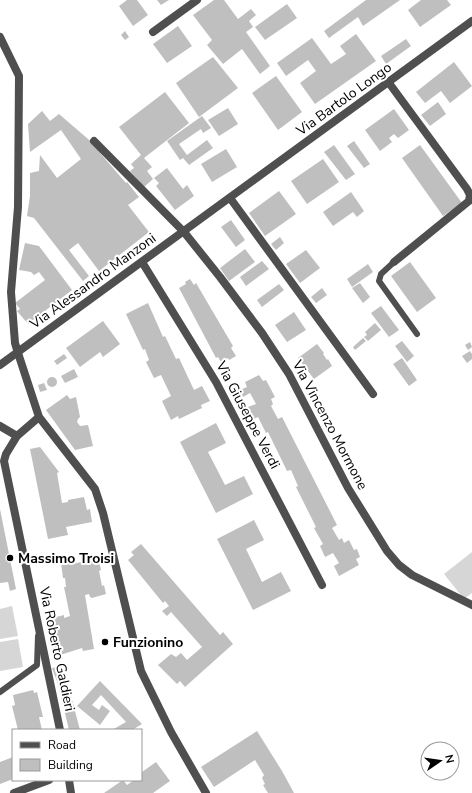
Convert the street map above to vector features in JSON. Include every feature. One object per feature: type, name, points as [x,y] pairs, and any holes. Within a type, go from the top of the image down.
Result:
[{"type":"street","points":[[153,32],[197,0]]},
{"type":"street","name":"Via Bartolo Longo","points":[[184,232],[472,21]]},
{"type":"street","points":[[0,37],[20,76],[18,207],[11,292],[15,343],[39,417],[95,489],[103,513],[141,671],[171,732],[206,793]]},
{"type":"street","points":[[389,83],[470,195],[469,201],[394,262]]},
{"type":"street","name":"Via Vincenzo Mormone","points":[[94,140],[184,232],[262,333],[289,374],[348,488],[387,551],[399,565],[412,575],[472,605]]},
{"type":"street","points":[[230,198],[373,394]]},
{"type":"street","name":"Via Alessandro Manzoni","points":[[0,365],[184,232]]},
{"type":"street","name":"Via Giuseppe Verdi","points":[[142,262],[216,382],[322,586]]},
{"type":"street","points":[[0,426],[17,436],[39,417]]},
{"type":"street","name":"Via Roberto Galdieri","points":[[17,436],[6,454],[4,461],[60,729]]},
{"type":"street","points":[[14,793],[46,781]]},
{"type":"street","points":[[69,781],[71,793]]},
{"type":"lane","points":[[394,262],[381,274],[379,281],[418,334]]},
{"type":"lane","points":[[0,692],[37,665],[39,627]]},
{"type":"shaded area","points":[[472,552],[472,593],[464,599],[444,574]]},
{"type":"shaded area","points":[[12,606],[18,636],[0,639],[0,609]]},
{"type":"shaded area","points":[[18,639],[23,667],[0,671],[0,642]]},
{"type":"building","points":[[127,0],[137,0],[148,15],[133,26],[119,6]]},
{"type":"building","points":[[157,0],[169,0],[161,5]]},
{"type":"building","points":[[214,0],[224,0],[238,19],[251,9],[256,15],[249,21],[253,27],[246,32],[270,66],[260,74],[242,49],[223,64],[207,45],[212,40],[193,15]]},
{"type":"building","points":[[366,0],[400,0],[363,26],[358,17],[329,38],[324,31]]},
{"type":"building","points":[[421,0],[447,0],[451,5],[420,27],[408,10]]},
{"type":"building","points":[[287,4],[297,18],[265,40],[255,27]]},
{"type":"building","points":[[178,26],[192,46],[167,63],[153,44]]},
{"type":"building","points":[[125,31],[129,37],[125,40],[121,35]]},
{"type":"building","points":[[356,34],[376,61],[315,104],[300,83],[316,71],[308,60],[286,76],[277,63],[312,38],[331,64],[346,54],[340,46]]},
{"type":"building","points":[[406,39],[411,46],[386,64],[381,56]]},
{"type":"building","points":[[213,57],[238,88],[199,117],[176,83]]},
{"type":"building","points":[[454,62],[472,86],[450,103],[441,91],[425,103],[416,92]]},
{"type":"building","points":[[276,76],[302,112],[278,130],[252,93]]},
{"type":"building","points":[[165,92],[189,123],[144,158],[152,167],[147,171],[153,179],[144,187],[130,171],[134,168],[131,164],[141,155],[119,127]]},
{"type":"building","points":[[438,102],[446,114],[430,126],[421,115]]},
{"type":"building","points":[[228,108],[238,124],[219,136],[208,120]]},
{"type":"building","points":[[394,109],[409,130],[398,138],[394,134],[389,138],[392,142],[380,151],[365,130]]},
{"type":"building","points":[[42,111],[50,121],[59,114],[102,151],[100,153],[139,197],[128,205],[149,232],[99,271],[78,243],[69,250],[89,276],[83,281],[34,218],[27,216],[30,196],[30,173],[39,171],[40,155],[57,178],[81,159],[61,130],[30,152],[28,124]]},
{"type":"building","points":[[202,116],[211,128],[203,133],[201,129],[179,144],[187,155],[207,140],[213,148],[189,165],[183,158],[180,160],[167,141]]},
{"type":"building","points":[[354,141],[370,164],[364,168],[347,146]]},
{"type":"building","points":[[334,145],[355,174],[346,180],[324,152]]},
{"type":"building","points":[[420,145],[462,203],[443,216],[402,158]]},
{"type":"building","points":[[226,149],[237,167],[212,182],[201,164]]},
{"type":"building","points":[[323,159],[339,182],[307,204],[291,181]]},
{"type":"building","points":[[167,168],[183,189],[187,185],[194,196],[175,210],[156,186],[159,183],[154,178]]},
{"type":"building","points":[[279,191],[296,214],[265,236],[249,213]]},
{"type":"building","points":[[351,192],[364,211],[357,217],[353,212],[333,226],[323,212]]},
{"type":"building","points":[[231,220],[245,240],[236,247],[221,227]]},
{"type":"building","points":[[280,237],[284,243],[276,250],[271,244]]},
{"type":"building","points":[[25,243],[39,246],[72,290],[28,324],[17,311],[20,309],[15,303],[45,280],[39,272],[34,275],[31,272],[19,270]]},
{"type":"building","points":[[245,249],[255,262],[229,281],[220,268]]},
{"type":"building","points":[[306,250],[320,268],[300,283],[286,264]]},
{"type":"building","points":[[262,261],[269,269],[246,286],[240,277]]},
{"type":"building","points":[[410,262],[436,298],[417,312],[391,276]]},
{"type":"building","points":[[368,264],[373,272],[352,287],[347,279]]},
{"type":"building","points":[[190,279],[194,285],[196,283],[233,346],[231,348],[236,356],[229,360],[228,358],[221,362],[218,357],[216,358],[179,288],[186,284],[185,282]]},
{"type":"building","points":[[360,283],[370,297],[363,303],[352,288]]},
{"type":"building","points":[[279,284],[284,290],[262,307],[257,300]]},
{"type":"building","points":[[322,288],[327,295],[316,303],[311,297]]},
{"type":"building","points":[[148,303],[163,337],[165,336],[176,359],[179,358],[194,390],[202,386],[210,401],[201,405],[202,408],[179,419],[178,416],[171,420],[162,401],[171,396],[161,375],[154,378],[146,362],[149,360],[145,349],[143,350],[126,314]]},
{"type":"building","points":[[381,306],[399,330],[389,337],[371,313]]},
{"type":"building","points":[[294,312],[306,330],[287,342],[275,325]]},
{"type":"building","points":[[103,321],[120,344],[103,357],[100,352],[80,367],[66,348]]},
{"type":"building","points":[[375,323],[381,330],[368,341],[364,337],[367,335],[365,332]]},
{"type":"building","points":[[363,338],[366,341],[355,350],[353,347]]},
{"type":"building","points":[[402,341],[414,356],[407,362],[395,346]]},
{"type":"building","points":[[470,342],[472,347],[468,350],[465,345]]},
{"type":"building","points":[[317,344],[332,366],[314,379],[298,358]]},
{"type":"building","points":[[470,351],[472,354],[472,359],[467,363],[462,356]]},
{"type":"building","points":[[64,354],[67,358],[57,365],[54,361]]},
{"type":"building","points":[[402,358],[417,380],[409,386],[393,364]]},
{"type":"building","points":[[74,369],[78,377],[65,383],[61,376]]},
{"type":"building","points":[[259,375],[263,381],[266,380],[275,397],[271,399],[273,404],[271,406],[278,419],[282,417],[337,525],[332,528],[339,540],[342,538],[344,543],[349,540],[354,550],[357,549],[360,557],[356,559],[359,565],[339,576],[334,566],[339,563],[333,553],[325,557],[320,546],[323,544],[314,528],[316,527],[296,487],[298,486],[291,470],[287,471],[268,432],[266,433],[258,417],[254,419],[248,407],[256,404],[250,393],[243,397],[240,390],[247,387],[245,382]]},
{"type":"building","points":[[50,377],[54,377],[56,378],[56,386],[50,387],[47,384],[47,380]]},
{"type":"building","points":[[44,383],[47,390],[40,392],[38,385]]},
{"type":"building","points":[[67,395],[70,399],[76,397],[80,417],[77,422],[80,426],[88,425],[93,446],[75,450],[46,410]]},
{"type":"building","points":[[216,423],[226,443],[208,452],[225,485],[244,476],[253,494],[216,513],[180,442]]},
{"type":"building","points":[[40,447],[59,472],[57,473],[62,503],[68,502],[68,500],[84,497],[87,510],[90,509],[92,522],[66,527],[68,535],[48,539],[30,449]]},
{"type":"building","points":[[0,509],[16,589],[10,591],[8,582],[0,583]]},
{"type":"building","points":[[254,520],[264,540],[246,549],[262,582],[281,572],[291,591],[253,610],[217,539]]},
{"type":"building","points":[[141,544],[220,635],[223,632],[233,644],[185,687],[180,681],[177,684],[158,665],[171,654],[176,657],[181,653],[187,660],[202,647],[171,612],[167,616],[162,611],[169,606],[165,601],[163,603],[128,560],[134,555],[131,552]]},
{"type":"building","points":[[98,557],[102,586],[104,585],[106,594],[92,598],[89,594],[85,595],[94,649],[83,651],[82,648],[57,656],[54,643],[53,626],[51,626],[49,619],[64,615],[64,618],[70,616],[64,587],[66,587],[65,578],[63,578],[61,563],[73,561],[73,564],[85,561],[85,559]]},
{"type":"building","points":[[63,666],[80,729],[69,729],[58,684],[52,668]]},
{"type":"building","points":[[100,681],[142,724],[134,729],[114,729],[126,722],[101,695],[92,705],[99,710],[102,705],[110,711],[100,725],[77,706]]},
{"type":"building","points":[[33,690],[34,693],[37,692],[43,717],[39,717],[42,729],[18,729],[12,706],[15,705],[13,695]]},
{"type":"building","points":[[257,731],[294,793],[268,793],[263,785],[265,784],[262,778],[264,775],[255,760],[214,787],[201,767]]},
{"type":"building","points":[[12,757],[12,779],[0,784],[0,762]]},
{"type":"building","points":[[156,762],[170,781],[153,793],[104,793],[122,781],[124,781],[127,785],[133,781],[142,781],[142,772]]},
{"type":"place","name":"Massimo Troisi","points":[[10,558]]},
{"type":"place","name":"Funzionino","points":[[105,642]]}]
